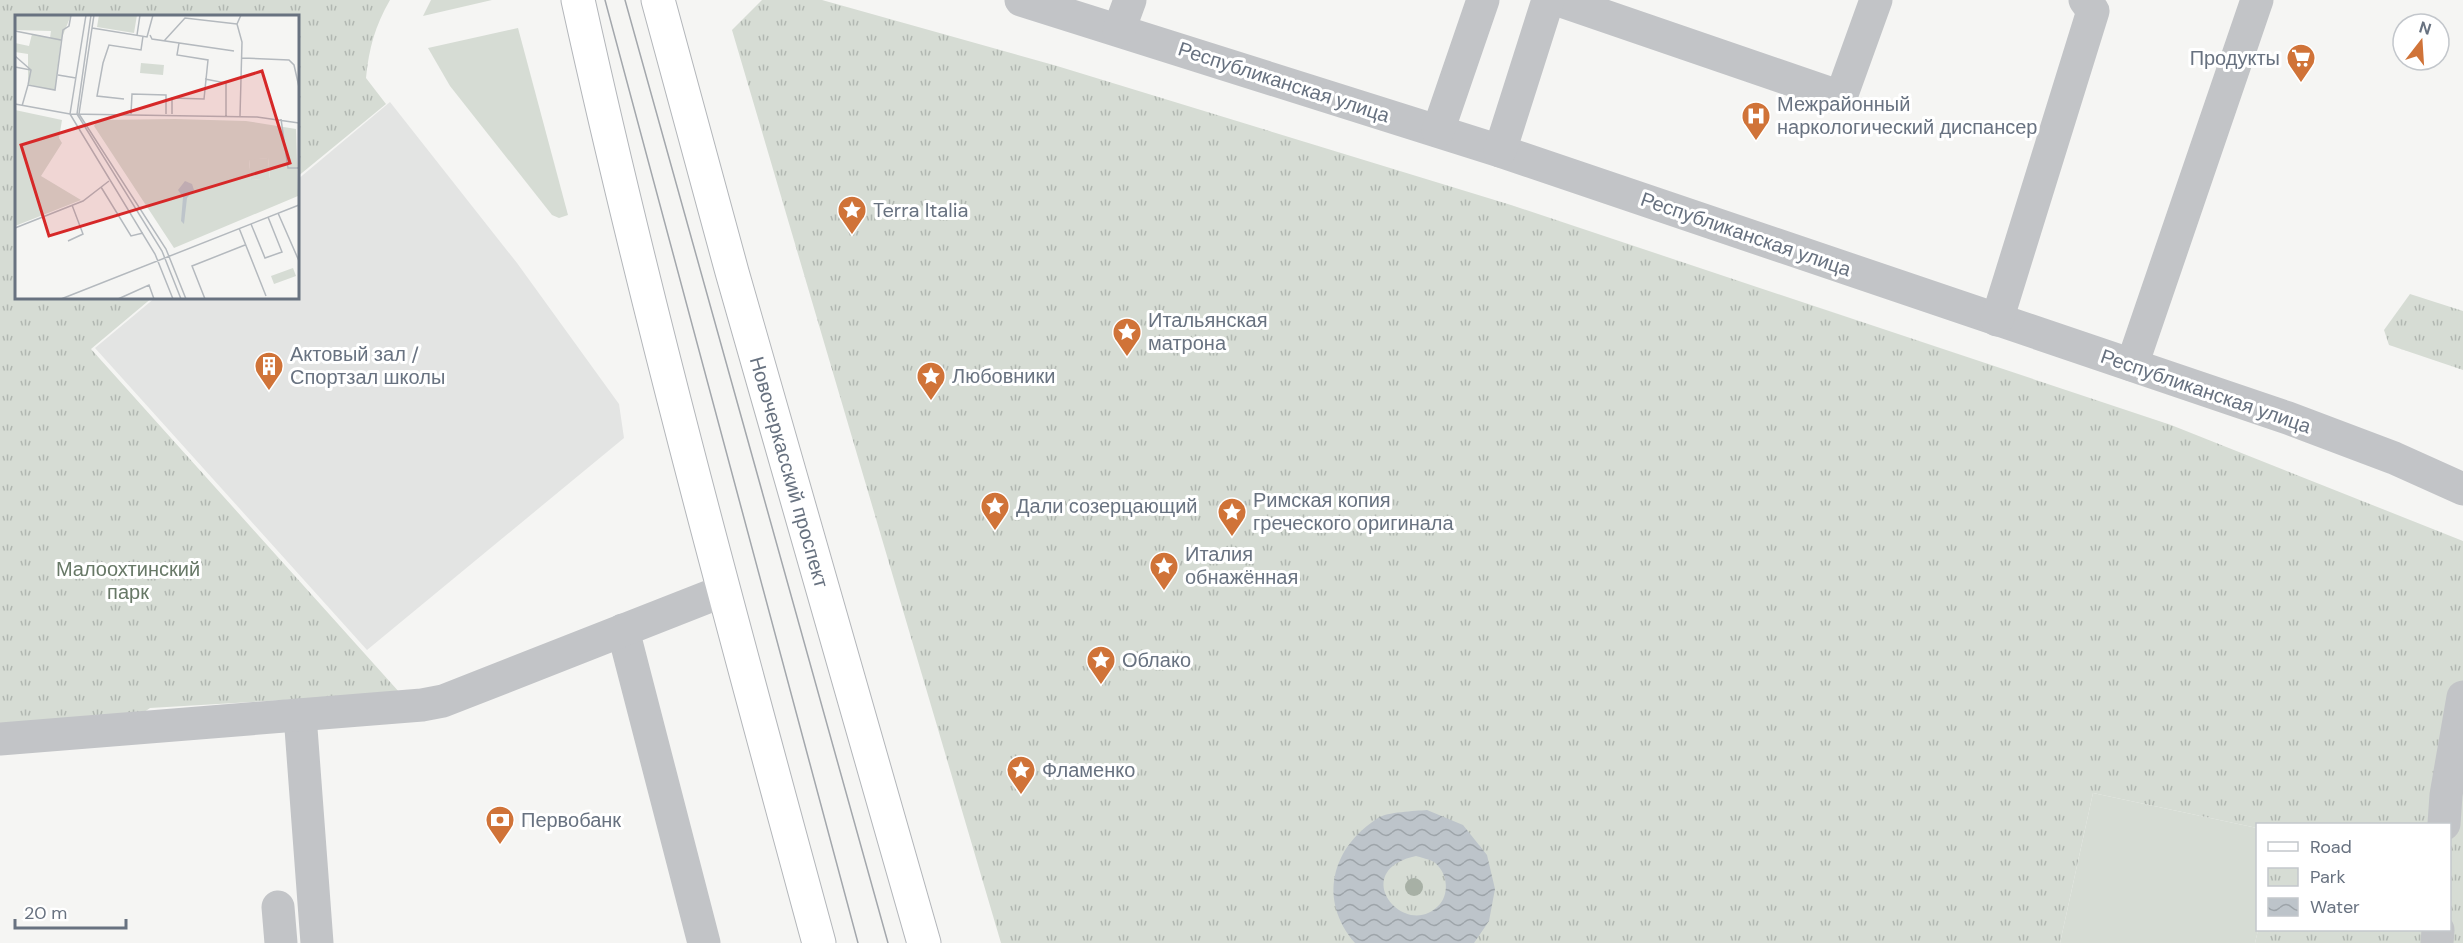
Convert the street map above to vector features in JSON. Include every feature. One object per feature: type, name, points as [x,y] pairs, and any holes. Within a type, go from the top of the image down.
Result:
[{"type":"main road","points":[[578,0],[723,591],[819,943]]},
{"type":"main road","name":"Новочеркасский проспект","points":[[658,0],[775,425],[924,943]]},
{"type":"street","name":"Республиканская улица","points":[[1021,0],[1500,151],[2132,364],[2288,418],[2394,458],[2463,489]]},
{"type":"street","points":[[1119,30],[1130,0]]},
{"type":"street","points":[[1438,131],[1483,0]]},
{"type":"street","points":[[1500,151],[1548,0]]},
{"type":"street","points":[[1558,0],[1841,97],[1876,0]]},
{"type":"street","points":[[1997,320],[2093,11],[2085,0]]},
{"type":"street","points":[[2132,364],[2257,0]]},
{"type":"street","points":[[0,739],[422,705],[443,701],[723,591]]},
{"type":"street","points":[[623,630],[704,943]]},
{"type":"street","points":[[2444,823],[2446,795],[2463,697]]},
{"type":"street","points":[[300,715],[317,943]]},
{"type":"street","points":[[278,907],[281,943]]},
{"type":"shaded area","points":[[390,102],[517,263],[619,404],[624,438],[367,650],[95,348],[155,298],[298,298],[298,179]]},
{"type":"green space","name":"Малоохтинский парк","points":[[0,0],[390,0],[380,19],[374,38],[366,78],[386,104],[298,176],[298,15],[15,15],[15,298],[152,298],[91,349],[400,693],[150,708],[140,715],[0,726]]},
{"type":"green space","points":[[431,0],[492,0],[423,16]]},
{"type":"green space","points":[[762,0],[822,0],[1057,66],[1511,205],[2171,425],[2463,541],[2463,943],[2255,943],[2258,931],[2451,931],[2451,823],[2256,823],[2256,828],[2093,793],[2060,943],[1001,943],[732,30]]},
{"type":"green space","points":[[518,28],[568,215],[559,218],[552,215],[450,86],[428,48]]},
{"type":"green space","points":[[2410,294],[2463,311],[2463,370],[2389,345],[2384,330]]},
{"type":"green space","points":[[2093,793],[2256,828],[2258,931],[2255,943],[2060,943]]},
{"type":"water","points":[[1427,810],[1463,825],[1487,855],[1495,889],[1489,921],[1474,943],[1355,943],[1343,927],[1336,910],[1335,876],[1340,859],[1349,844],[1378,818],[1394,813]],"holes":[[[1416,856],[1432,861],[1438,866],[1442,871],[1446,888],[1440,904],[1426,914],[1412,915],[1399,910],[1389,900],[1384,888],[1385,875],[1396,864]]]},
{"type":"tram line","points":[[605,0],[858,943]]},
{"type":"tram line","points":[[625,0],[888,943]]},
{"type":"place","name":"Продукты","points":[[2301,84]]},
{"type":"place","name":"Межрайонный наркологический диспансер","points":[[1756,142]]},
{"type":"place","name":"Terra Italia","points":[[852,236]]},
{"type":"place","name":"Итальянская матрона","points":[[1127,358]]},
{"type":"place","name":"Актовый зал / Спортзал школы","points":[[269,392]]},
{"type":"place","name":"Любовники","points":[[931,402]]},
{"type":"place","name":"Дали созерцающий","points":[[995,532]]},
{"type":"place","name":"Римская копия греческого оригинала","points":[[1232,538]]},
{"type":"place","name":"Италия обнажённая","points":[[1164,592]]},
{"type":"place","name":"Облако","points":[[1101,686]]},
{"type":"place","name":"Фламенко","points":[[1021,796]]},
{"type":"place","name":"Первобанк","points":[[500,846]]}]
